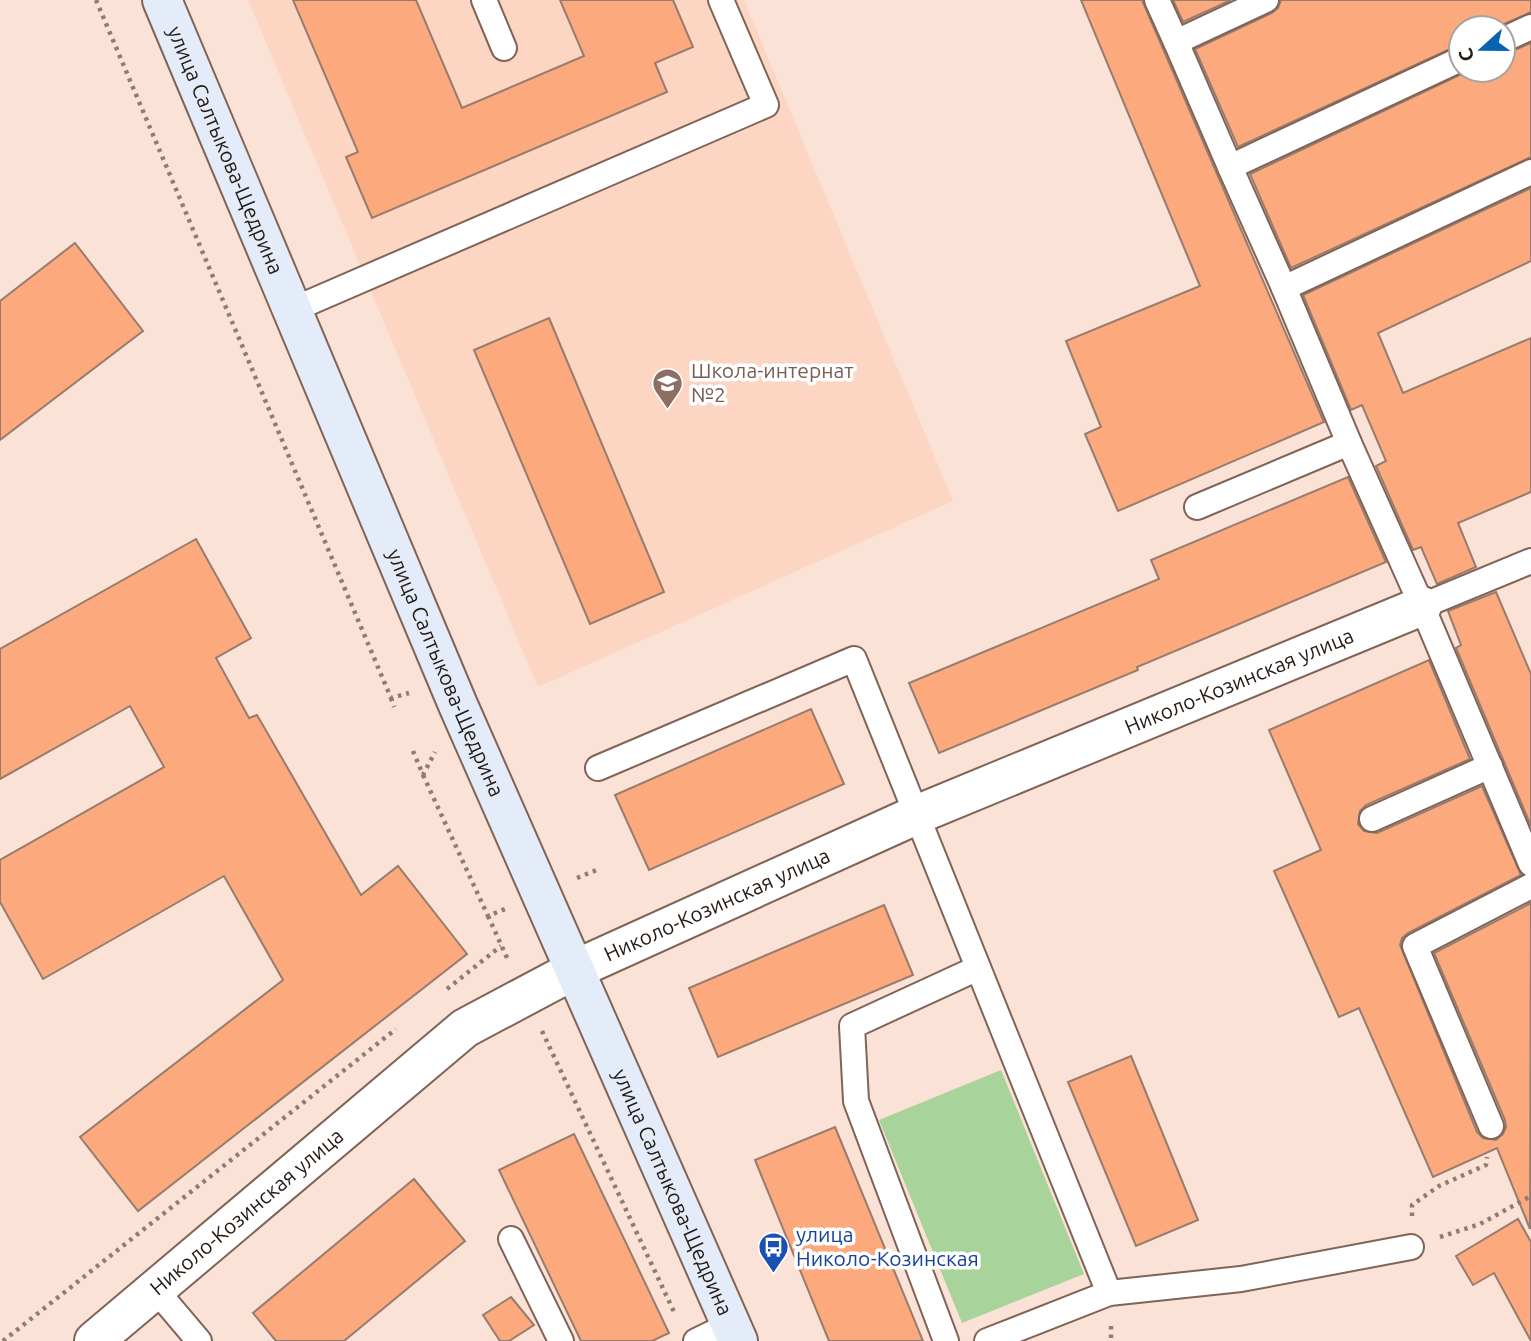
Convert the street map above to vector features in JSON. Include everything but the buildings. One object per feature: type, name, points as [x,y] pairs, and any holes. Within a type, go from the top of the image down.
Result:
[{"type":"main road","name":"улица Салтыкова-Щедрина","points":[[162,0],[458,705],[734,1333]]},
{"type":"street","name":"Николо-Козинская улица","points":[[94,1341],[464,1028],[576,969],[916,815],[1422,606]]},
{"type":"lane","points":[[484,0],[505,48]]},
{"type":"lane","points":[[292,310],[766,105],[721,0]]},
{"type":"lane","points":[[1157,0],[1422,606],[1531,864]]},
{"type":"lane","points":[[1176,42],[1266,0]]},
{"type":"lane","points":[[1230,167],[1447,66]]},
{"type":"lane","points":[[1284,288],[1531,172]]},
{"type":"lane","points":[[1197,507],[1349,443]]},
{"type":"lane","points":[[1422,606],[1531,561]]},
{"type":"lane","points":[[598,768],[854,659],[1109,1293]]},
{"type":"lane","points":[[1372,819],[1490,766]]},
{"type":"lane","points":[[1491,1126],[1415,946],[1531,886]]},
{"type":"lane","points":[[946,1341],[856,1101],[852,1026],[978,968]]},
{"type":"lane","points":[[511,1239],[561,1341]]},
{"type":"lane","points":[[987,1341],[1109,1293],[1241,1279],[1412,1247]]},
{"type":"lane","points":[[155,1289],[199,1341]]},
{"type":"lane","points":[[696,1341],[734,1333]]},
{"type":"path","points":[[96,0],[394,707]]},
{"type":"path","points":[[391,698],[414,691]]},
{"type":"path","points":[[412,751],[423,775],[438,746]]},
{"type":"path","points":[[488,916],[676,1316]]},
{"type":"path","points":[[436,997],[501,946]]},
{"type":"path","points":[[3,1341],[404,1023]]},
{"type":"path","points":[[1412,1205],[1439,1186],[1486,1165],[1491,1126]]},
{"type":"path","points":[[1412,1247],[1480,1224],[1531,1196]]},
{"type":"shaded area","name":"Школа-интернат №2","points":[[248,0],[744,0],[953,501],[538,687]]},
{"type":"green space","points":[[1001,1070],[1084,1274],[962,1323],[879,1120]]},
{"type":"place","name":"Школа-интернат №2","points":[[668,410]]},
{"type":"place","name":"улица Николо-Козинская","points":[[773,1274]]}]
